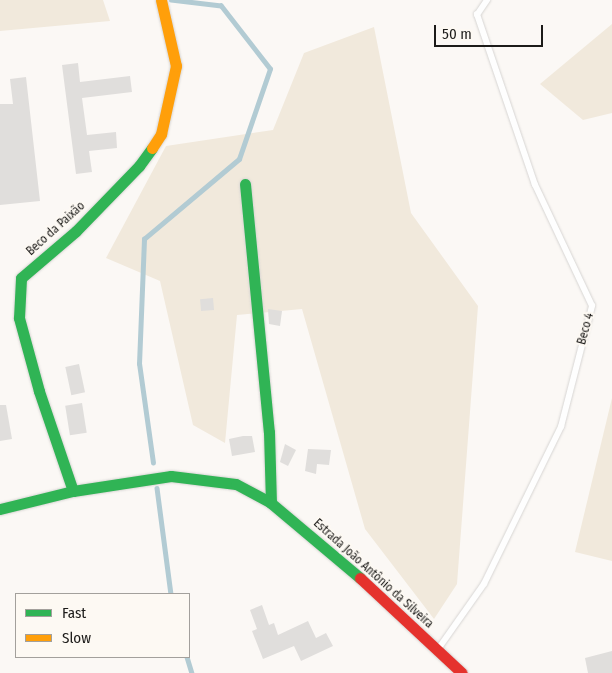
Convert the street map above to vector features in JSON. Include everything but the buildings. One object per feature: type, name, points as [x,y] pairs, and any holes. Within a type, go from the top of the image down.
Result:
[{"type":"street","name":"Beco da Paixão","points":[[73,491],[39,391],[19,318],[21,278],[83,224],[139,166],[161,134],[176,66],[161,0]]},
{"type":"street","points":[[245,184],[269,432],[271,503]]},
{"type":"street","name":"Estrada João Antônio da Silveira","points":[[0,509],[73,491],[171,476],[236,484],[271,503],[353,571],[462,673]]},
{"type":"lane","name":"Beco 4","points":[[438,650],[484,584],[561,427],[592,306],[535,185],[477,15],[487,0]]},
{"type":"shaded area","points":[[0,0],[103,0],[110,21],[0,31]]},
{"type":"shaded area","points":[[612,24],[612,113],[583,120],[540,84]]},
{"type":"shaded area","points":[[374,27],[411,213],[478,306],[457,584],[434,619],[365,529],[302,309],[237,315],[225,443],[193,425],[160,281],[106,258],[166,146],[273,130],[304,53]]},
{"type":"shaded area","points":[[612,398],[612,561],[575,552]]},
{"type":"waterway","points":[[153,463],[139,364],[144,239],[239,159],[270,69],[221,6],[171,0]]},
{"type":"waterway","points":[[157,488],[171,593]]},
{"type":"waterway","points":[[187,658],[192,673]]},
{"type":"traffic: fast","points":[[73,491],[39,391],[19,318],[21,278],[76,231],[139,166],[152,148]]},
{"type":"traffic: fast","points":[[245,184],[269,432],[271,503]]},
{"type":"traffic: fast","points":[[0,509],[73,491],[171,476],[236,484],[271,503],[360,578]]},
{"type":"traffic: slow","points":[[152,148],[161,134],[176,66],[161,0]]},
{"type":"traffic: jam","points":[[360,578],[462,673]]}]
